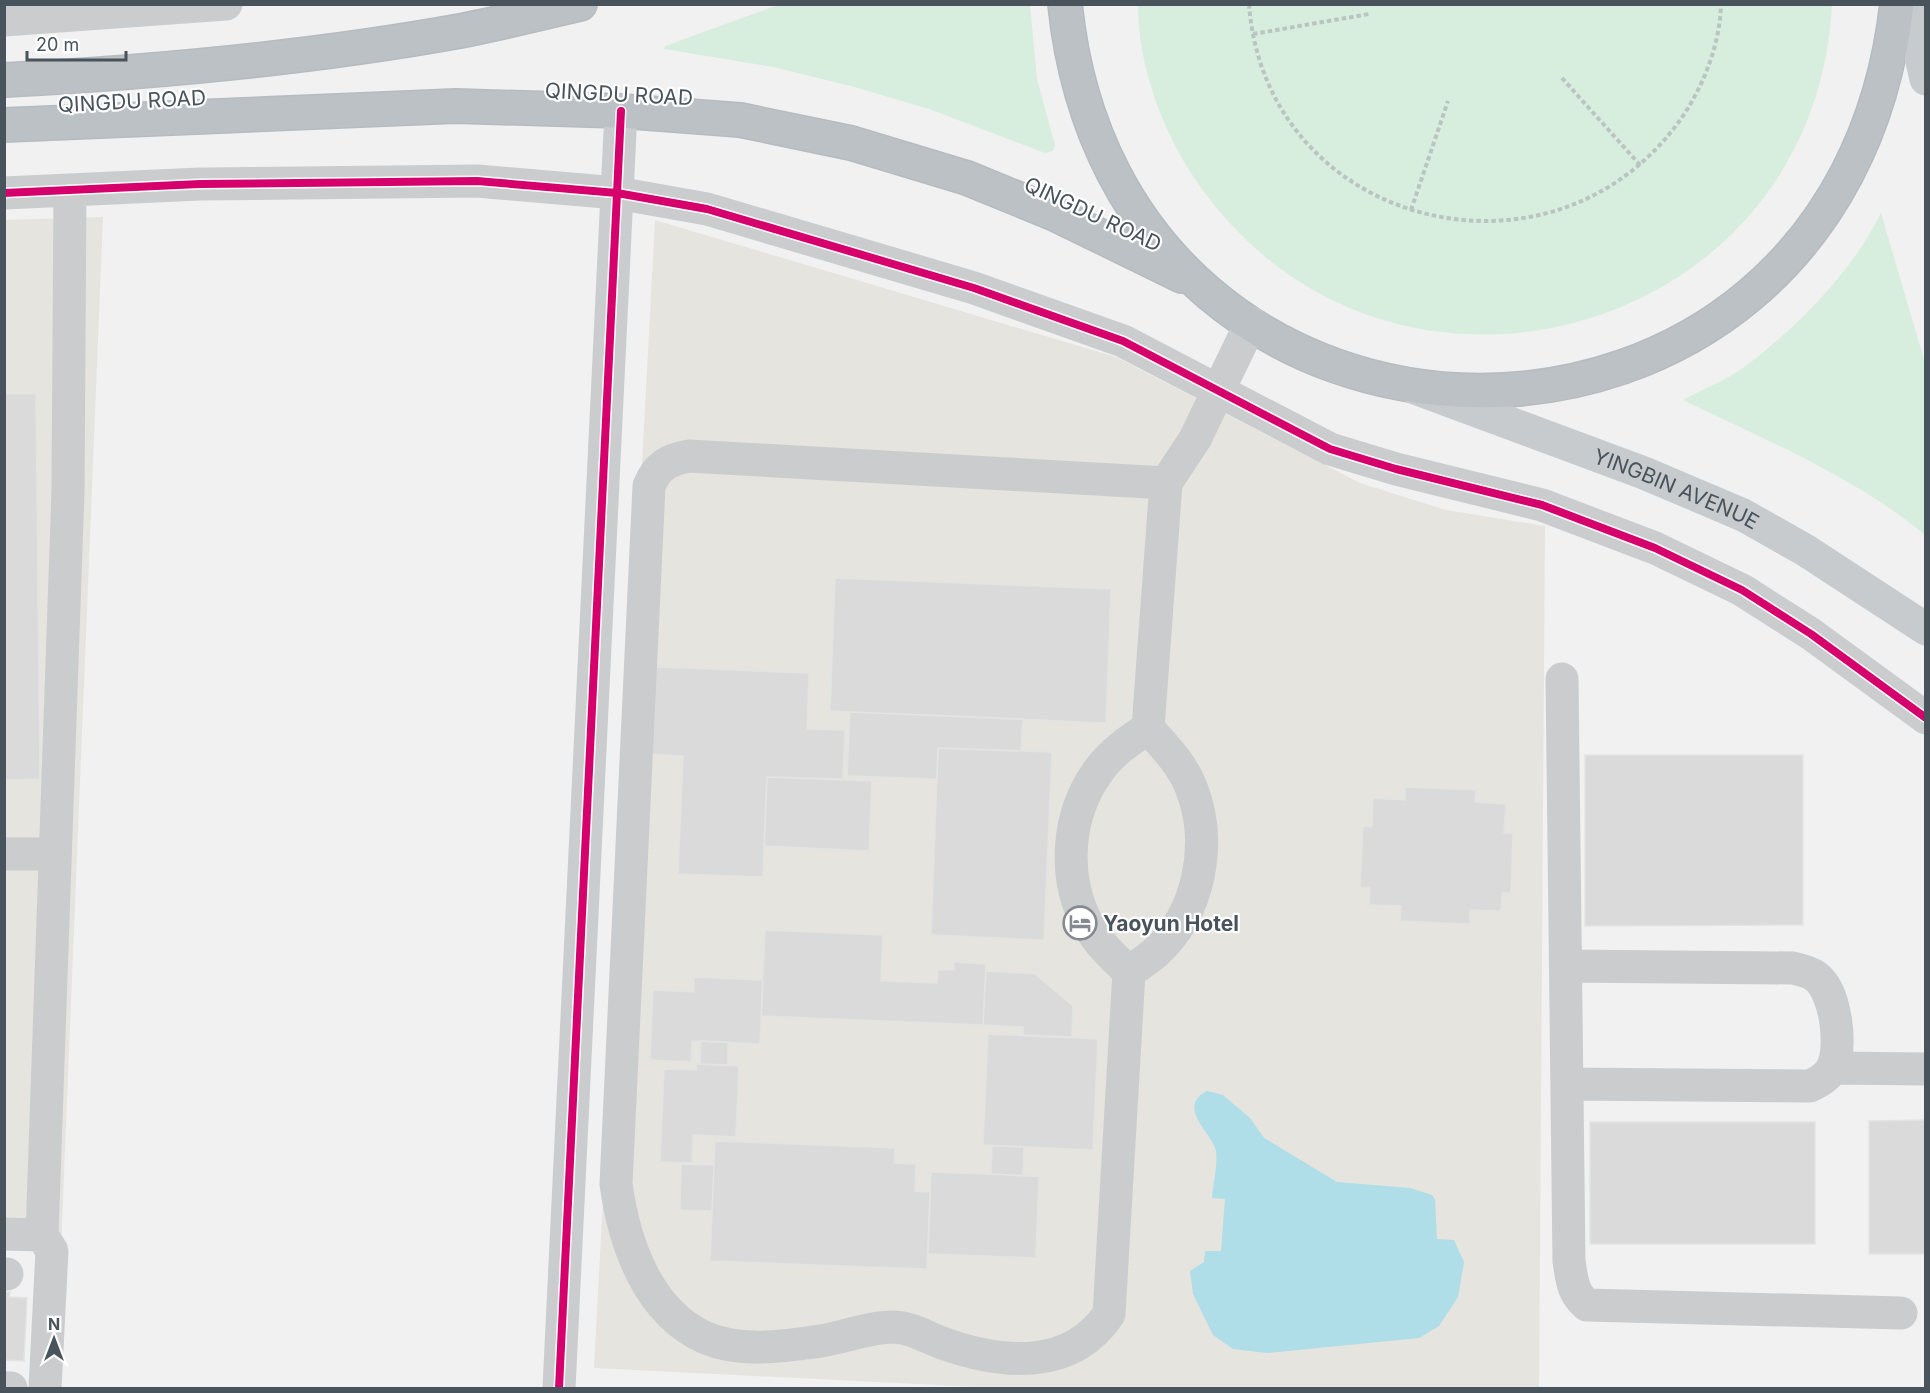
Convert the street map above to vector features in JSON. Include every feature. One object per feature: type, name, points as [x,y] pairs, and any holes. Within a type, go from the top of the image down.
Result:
[{"type":"highway","name":"QINGDU ROAD","points":[[4,80],[132,73],[351,47],[461,31],[580,4]]},
{"type":"highway","points":[[1065,4],[1069,42],[1079,88],[1094,132],[1114,175],[1146,224],[1201,285],[1251,323],[1320,360],[1364,376],[1410,386],[1457,392],[1504,392],[1596,377],[1641,361],[1683,340],[1723,315],[1760,286],[1793,253],[1822,216],[1847,177],[1867,135],[1882,91],[1892,45],[1897,4]]},
{"type":"highway","name":"QINGDU ROAD","points":[[4,125],[434,106],[621,111],[740,120],[851,143],[967,178],[1055,214],[1201,285]]},
{"type":"main road","points":[[1909,4],[1924,62]]},
{"type":"main road","name":"YINGBIN AVENUE","points":[[1410,386],[1644,473],[1743,515],[1805,550],[1926,629]]},
{"type":"street","points":[[4,20],[226,4]]},
{"type":"street","points":[[559,1389],[621,111]]},
{"type":"street","points":[[4,193],[394,180],[477,181],[617,194],[707,209],[974,288],[1124,340],[1330,449],[1396,469],[1542,505],[1655,548],[1702,568],[1742,590],[1811,634],[1926,718]]},
{"type":"street","points":[[45,1389],[52,1251],[42,1235],[68,491],[70,190]]},
{"type":"street","points":[[1129,972],[1156,952],[1178,925],[1194,893],[1202,858],[1200,822],[1191,787],[1173,756],[1148,728],[1166,483],[1195,439],[1251,323]]},
{"type":"street","points":[[1129,972],[1109,1314],[1099,1329],[1081,1343],[1050,1354],[1020,1360],[983,1357],[942,1343],[913,1329],[892,1327],[816,1342],[743,1347],[707,1338],[684,1324],[662,1304],[633,1254],[621,1222],[616,1184],[649,486],[654,474],[671,460],[689,456],[1166,483]]},
{"type":"street","points":[[1562,680],[1569,1260],[1572,1282],[1578,1297],[1587,1305],[1901,1313]]},
{"type":"street","points":[[1129,972],[1105,950],[1087,923],[1076,893],[1071,861],[1077,818],[1083,798],[1099,770],[1121,746],[1148,728]]},
{"type":"street","points":[[4,854],[55,854]]},
{"type":"street","points":[[1566,966],[1793,968],[1815,976],[1827,989],[1833,1003],[1836,1053],[1832,1068],[1820,1082],[1810,1086],[1567,1084]]},
{"type":"street","points":[[1832,1068],[1926,1069]]},
{"type":"street","points":[[4,1234],[42,1235]]},
{"type":"street","points":[[4,1388],[11,1389]]},
{"type":"path","points":[[1249,4],[1258,56],[1272,90],[1290,121],[1313,149],[1340,173],[1370,193],[1437,218],[1473,222],[1509,221],[1545,215],[1579,203],[1611,186],[1640,165],[1682,118],[1703,79],[1715,45],[1721,4]]},
{"type":"path","points":[[1253,34],[1369,14]]},
{"type":"path","points":[[1562,78],[1640,165]]},
{"type":"path","points":[[1411,210],[1448,100]]},
{"type":"shaded area","points":[[103,217],[61,1249],[5,1247],[4,220]]},
{"type":"shaded area","name":"Yaoyun Hotel","points":[[655,220],[1116,357],[1360,483],[1446,510],[1545,526],[1539,1388],[997,1388],[594,1368]]},
{"type":"green space","points":[[1138,4],[1832,5],[1807,120],[1752,213],[1673,281],[1578,322],[1475,334],[1371,316],[1276,265],[1195,179],[1172,140],[1147,74],[1139,28]]},
{"type":"green space","points":[[778,5],[1030,5],[1037,79],[1055,145],[1053,151],[1045,153],[929,109],[851,86],[773,67],[664,49],[665,46]]},
{"type":"green space","points":[[1881,213],[1925,363],[1925,535],[1898,514],[1839,477],[1683,400],[1740,370],[1805,315],[1855,256]]},
{"type":"water","points":[[1207,1091],[1223,1095],[1250,1118],[1264,1138],[1337,1182],[1410,1188],[1432,1195],[1435,1200],[1437,1239],[1454,1240],[1464,1262],[1458,1297],[1439,1326],[1419,1338],[1267,1353],[1233,1349],[1213,1335],[1193,1294],[1190,1271],[1204,1262],[1205,1251],[1221,1251],[1225,1199],[1212,1198],[1216,1151],[1198,1121],[1194,1105],[1198,1097]]},
{"type":"building","points":[[4,394],[36,394],[40,779],[4,780]]},
{"type":"building","points":[[835,578],[1111,589],[1106,723],[830,711]]},
{"type":"building","points":[[654,667],[809,673],[807,729],[845,730],[843,779],[767,777],[763,877],[678,874],[683,756],[650,754]]},
{"type":"building","points":[[850,712],[1023,719],[1021,751],[938,748],[937,779],[847,776]]},
{"type":"building","points":[[938,748],[1052,752],[1044,940],[931,935]]},
{"type":"building","points":[[1585,755],[1803,755],[1803,925],[1585,926]]},
{"type":"building","points":[[767,777],[872,781],[869,851],[764,846]]},
{"type":"building","points":[[1405,787],[1476,790],[1475,802],[1506,804],[1504,833],[1513,833],[1511,893],[1502,893],[1501,911],[1470,910],[1470,924],[1400,921],[1401,906],[1369,905],[1370,888],[1360,887],[1363,826],[1372,827],[1373,798],[1405,800]]},
{"type":"building","points":[[765,930],[883,935],[881,981],[937,983],[938,970],[954,970],[954,962],[986,964],[983,1025],[761,1016]]},
{"type":"building","points":[[986,971],[1035,974],[1073,1006],[1072,1037],[1023,1035],[1023,1027],[983,1025]]},
{"type":"building","points":[[694,977],[763,980],[760,1044],[692,1041],[691,1062],[650,1060],[653,990],[694,992]]},
{"type":"building","points":[[988,1034],[1098,1039],[1093,1150],[983,1145]]},
{"type":"building","points":[[701,1041],[728,1042],[728,1065],[700,1064]]},
{"type":"building","points":[[696,1064],[739,1066],[736,1137],[693,1135],[692,1163],[660,1162],[664,1069],[696,1070]]},
{"type":"building","points":[[1926,1120],[1926,1254],[1869,1254],[1869,1121]]},
{"type":"building","points":[[1590,1122],[1815,1122],[1815,1244],[1590,1244]]},
{"type":"building","points":[[715,1141],[895,1148],[894,1163],[916,1164],[915,1191],[930,1192],[927,1269],[710,1261]]},
{"type":"building","points":[[992,1146],[1024,1147],[1023,1176],[991,1174]]},
{"type":"building","points":[[681,1164],[714,1165],[712,1211],[680,1210]]},
{"type":"building","points":[[931,1172],[1039,1176],[1036,1258],[928,1254]]},
{"type":"building","points":[[4,1292],[10,1292],[9,1297],[27,1298],[24,1361],[4,1360]]},
{"type":"cycle path","points":[[559,1388],[621,111]]},
{"type":"cycle path","points":[[4,193],[200,184],[477,181],[617,193],[707,209],[974,288],[1123,341],[1330,449],[1396,469],[1542,505],[1655,548],[1742,590],[1811,634],[1926,718]]},
{"type":"place","name":"Yaoyun Hotel","points":[[1080,923]]}]
